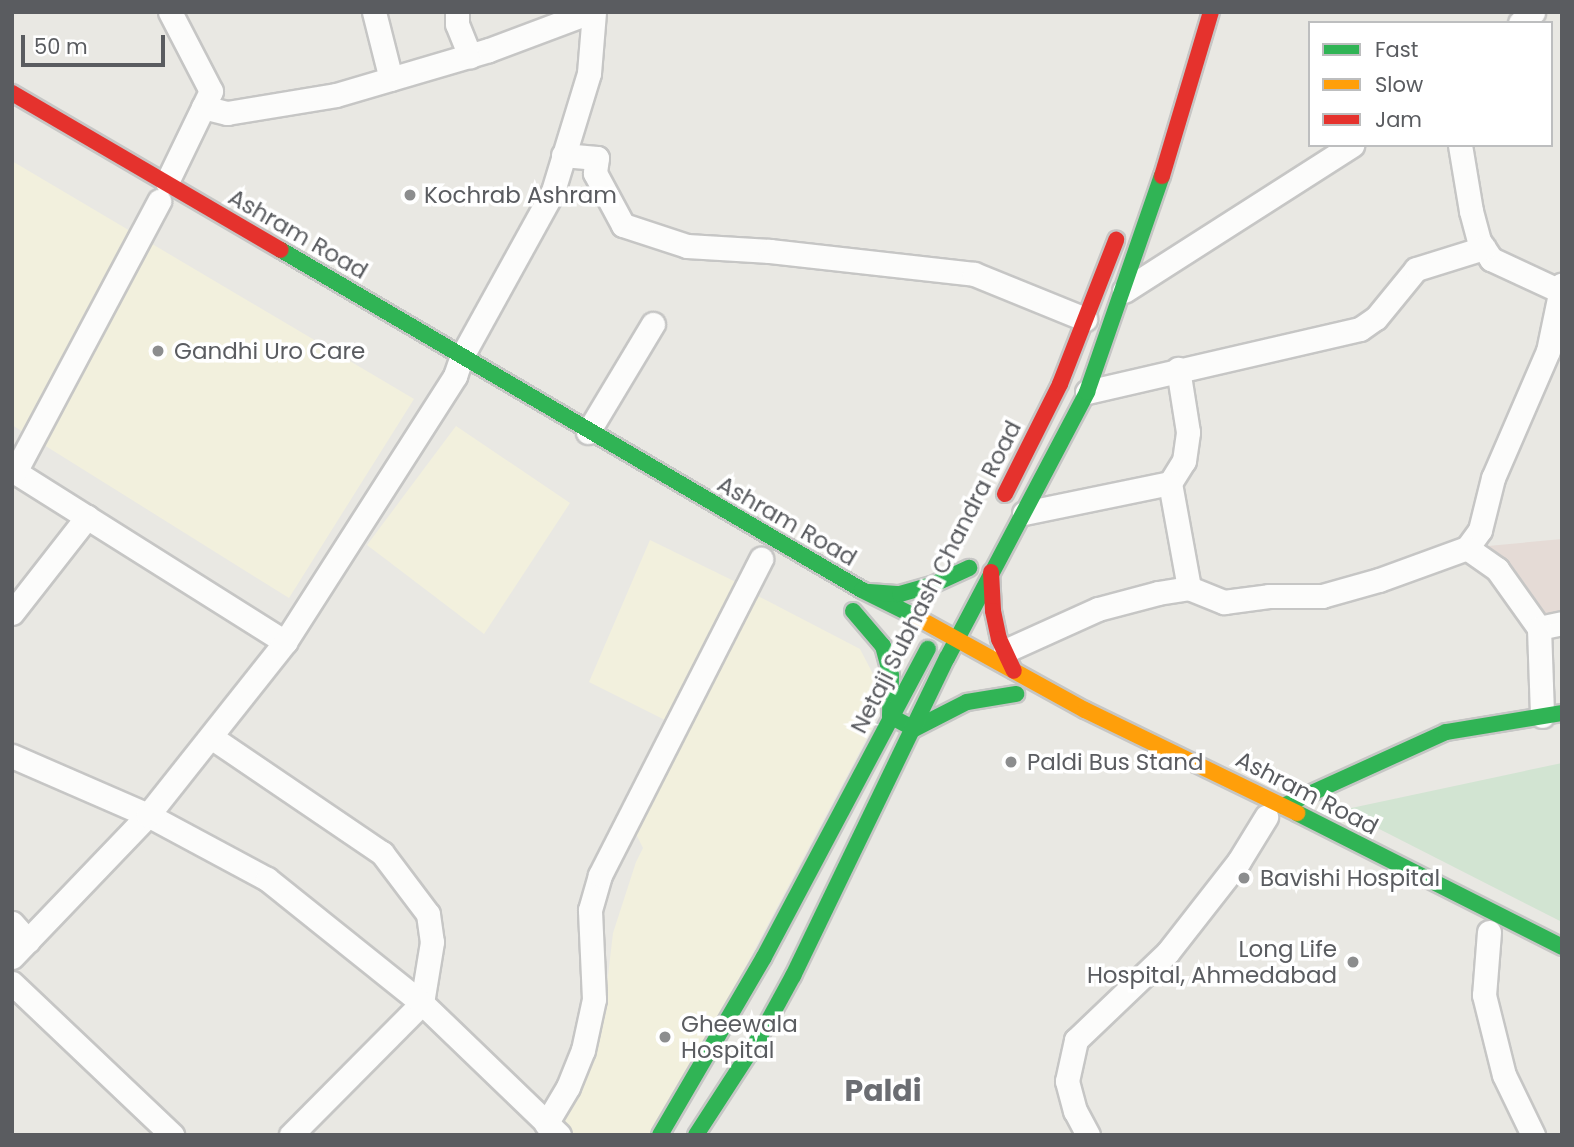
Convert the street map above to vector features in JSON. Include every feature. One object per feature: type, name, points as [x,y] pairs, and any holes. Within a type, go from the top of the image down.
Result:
[{"type":"main road","name":"Netaji Subhash Chandra Road","points":[[695,1135],[759,1038],[793,976],[914,729],[953,661],[959,639],[991,571],[1087,392],[1146,229],[1211,12]]},
{"type":"main road","name":"Ashram Road","points":[[12,93],[90,141],[161,196],[457,371],[588,432],[865,592],[940,622],[959,639],[1009,661],[1085,710],[1270,814],[1562,947]]},
{"type":"main road","name":"Netaji Subhash Chandra Road","points":[[999,507],[1060,384],[1122,223]]},
{"type":"main road","name":"Netaji Subhash Chandra Road","points":[[865,592],[900,594],[932,585],[972,562],[956,592]]},
{"type":"main road","points":[[991,571],[993,611],[1009,661]]},
{"type":"main road","points":[[891,630],[847,608],[883,646],[891,675],[890,716],[914,729],[967,702],[1022,697],[993,682]]},
{"type":"main road","name":"Netaji Subhash Chandra Road","points":[[660,1135],[764,957],[890,716],[922,645],[940,622]]},
{"type":"main road","points":[[922,645],[953,661]]},
{"type":"main road","points":[[1270,814],[1446,732],[1552,715]]},
{"type":"main road","name":"Ashram Road","points":[[1159,765],[1230,799]]},
{"type":"street","points":[[170,12],[211,91],[161,196],[14,471],[285,642]]},
{"type":"street","points":[[374,12],[391,79]]},
{"type":"street","points":[[457,12],[457,24],[470,55]]},
{"type":"street","points":[[20,949],[95,867],[148,816],[285,642],[457,371],[552,191],[589,73],[592,12],[470,55],[336,95],[227,113],[203,107]]},
{"type":"street","points":[[1124,291],[1349,147]]},
{"type":"street","points":[[1009,661],[1098,609],[1189,588],[1224,602],[1269,596],[1322,596],[1378,580],[1467,548],[1480,530],[1493,478],[1548,351],[1561,289],[1491,259],[1484,248],[1471,211],[1460,147]]},
{"type":"street","points":[[564,155],[597,158],[595,173],[623,225],[687,246],[769,251],[974,274],[1085,320]]},
{"type":"street","points":[[1087,392],[1360,329],[1376,318],[1416,269],[1484,248]]},
{"type":"street","points":[[588,432],[653,324]]},
{"type":"street","points":[[1178,369],[1188,432],[1184,461],[1170,483],[1189,588]]},
{"type":"street","points":[[1024,513],[1170,483]]},
{"type":"street","points":[[12,613],[87,517]]},
{"type":"street","points":[[1467,548],[1497,569],[1539,628],[1552,715]]},
{"type":"street","points":[[12,756],[148,816],[267,879],[422,1003],[552,1129],[583,1050],[594,999],[590,910],[600,874],[761,559]]},
{"type":"street","points":[[1539,628],[1562,623]]},
{"type":"street","points":[[211,737],[383,853],[428,914],[432,942],[422,1003],[291,1135]]},
{"type":"street","points":[[1088,1135],[1075,1111],[1066,1081],[1076,1040],[1168,952],[1239,860],[1270,814]]},
{"type":"street","points":[[12,923],[20,949]]},
{"type":"street","points":[[1487,931],[1484,995],[1504,1075],[1533,1135]]},
{"type":"street","points":[[12,983],[172,1135]]},
{"type":"shaded area","points":[[12,161],[414,399],[289,598],[12,425]]},
{"type":"shaded area","points":[[456,426],[570,503],[484,634],[367,545]]},
{"type":"shaded area","points":[[1562,539],[1562,612],[1540,616],[1488,546]]},
{"type":"shaded area","points":[[650,540],[740,584],[671,723],[589,682]]},
{"type":"shaded area","points":[[756,595],[860,649],[873,674],[875,723],[656,1135],[575,1135],[562,1121],[587,1073],[601,1035],[613,933],[643,848],[635,832]]},
{"type":"green space","points":[[1562,763],[1562,922],[1342,810]]},
{"type":"traffic: fast","points":[[947,658],[1087,392],[1162,176]]},
{"type":"traffic: fast","points":[[281,250],[862,590],[918,618]]},
{"type":"traffic: fast","points":[[869,592],[900,594],[932,585],[969,568]]},
{"type":"traffic: fast","points":[[853,611],[883,646],[891,675],[890,716],[914,729],[967,702],[1016,694]]},
{"type":"traffic: fast","points":[[660,1135],[764,957],[928,649]]},
{"type":"traffic: fast","points":[[696,1135],[759,1038],[793,976],[947,658]]},
{"type":"traffic: fast","points":[[1283,806],[1446,732],[1562,713]]},
{"type":"traffic: fast","points":[[1297,813],[1562,947]]},
{"type":"traffic: slow","points":[[918,618],[1085,710],[1297,813]]},
{"type":"traffic: jam","points":[[1162,176],[1211,12]]},
{"type":"traffic: jam","points":[[12,93],[281,250]]},
{"type":"traffic: jam","points":[[1005,494],[1060,384],[1116,240]]},
{"type":"traffic: jam","points":[[991,572],[993,611],[999,639],[1014,671]]},
{"type":"place","name":"Kochrab Ashram","points":[[410,195]]},
{"type":"place","name":"Gandhi Uro Care","points":[[158,351]]},
{"type":"place","name":"Paldi Bus Stand","points":[[1011,762]]},
{"type":"place","name":"Bavishi Hospital","points":[[1244,878]]},
{"type":"place","name":"Long Life Hospital, Ahmedabad","points":[[1353,962]]},
{"type":"place","name":"Gheewala Hospital","points":[[665,1037]]},
{"type":"district","name":"Paldi","points":[[883,1091]]}]
